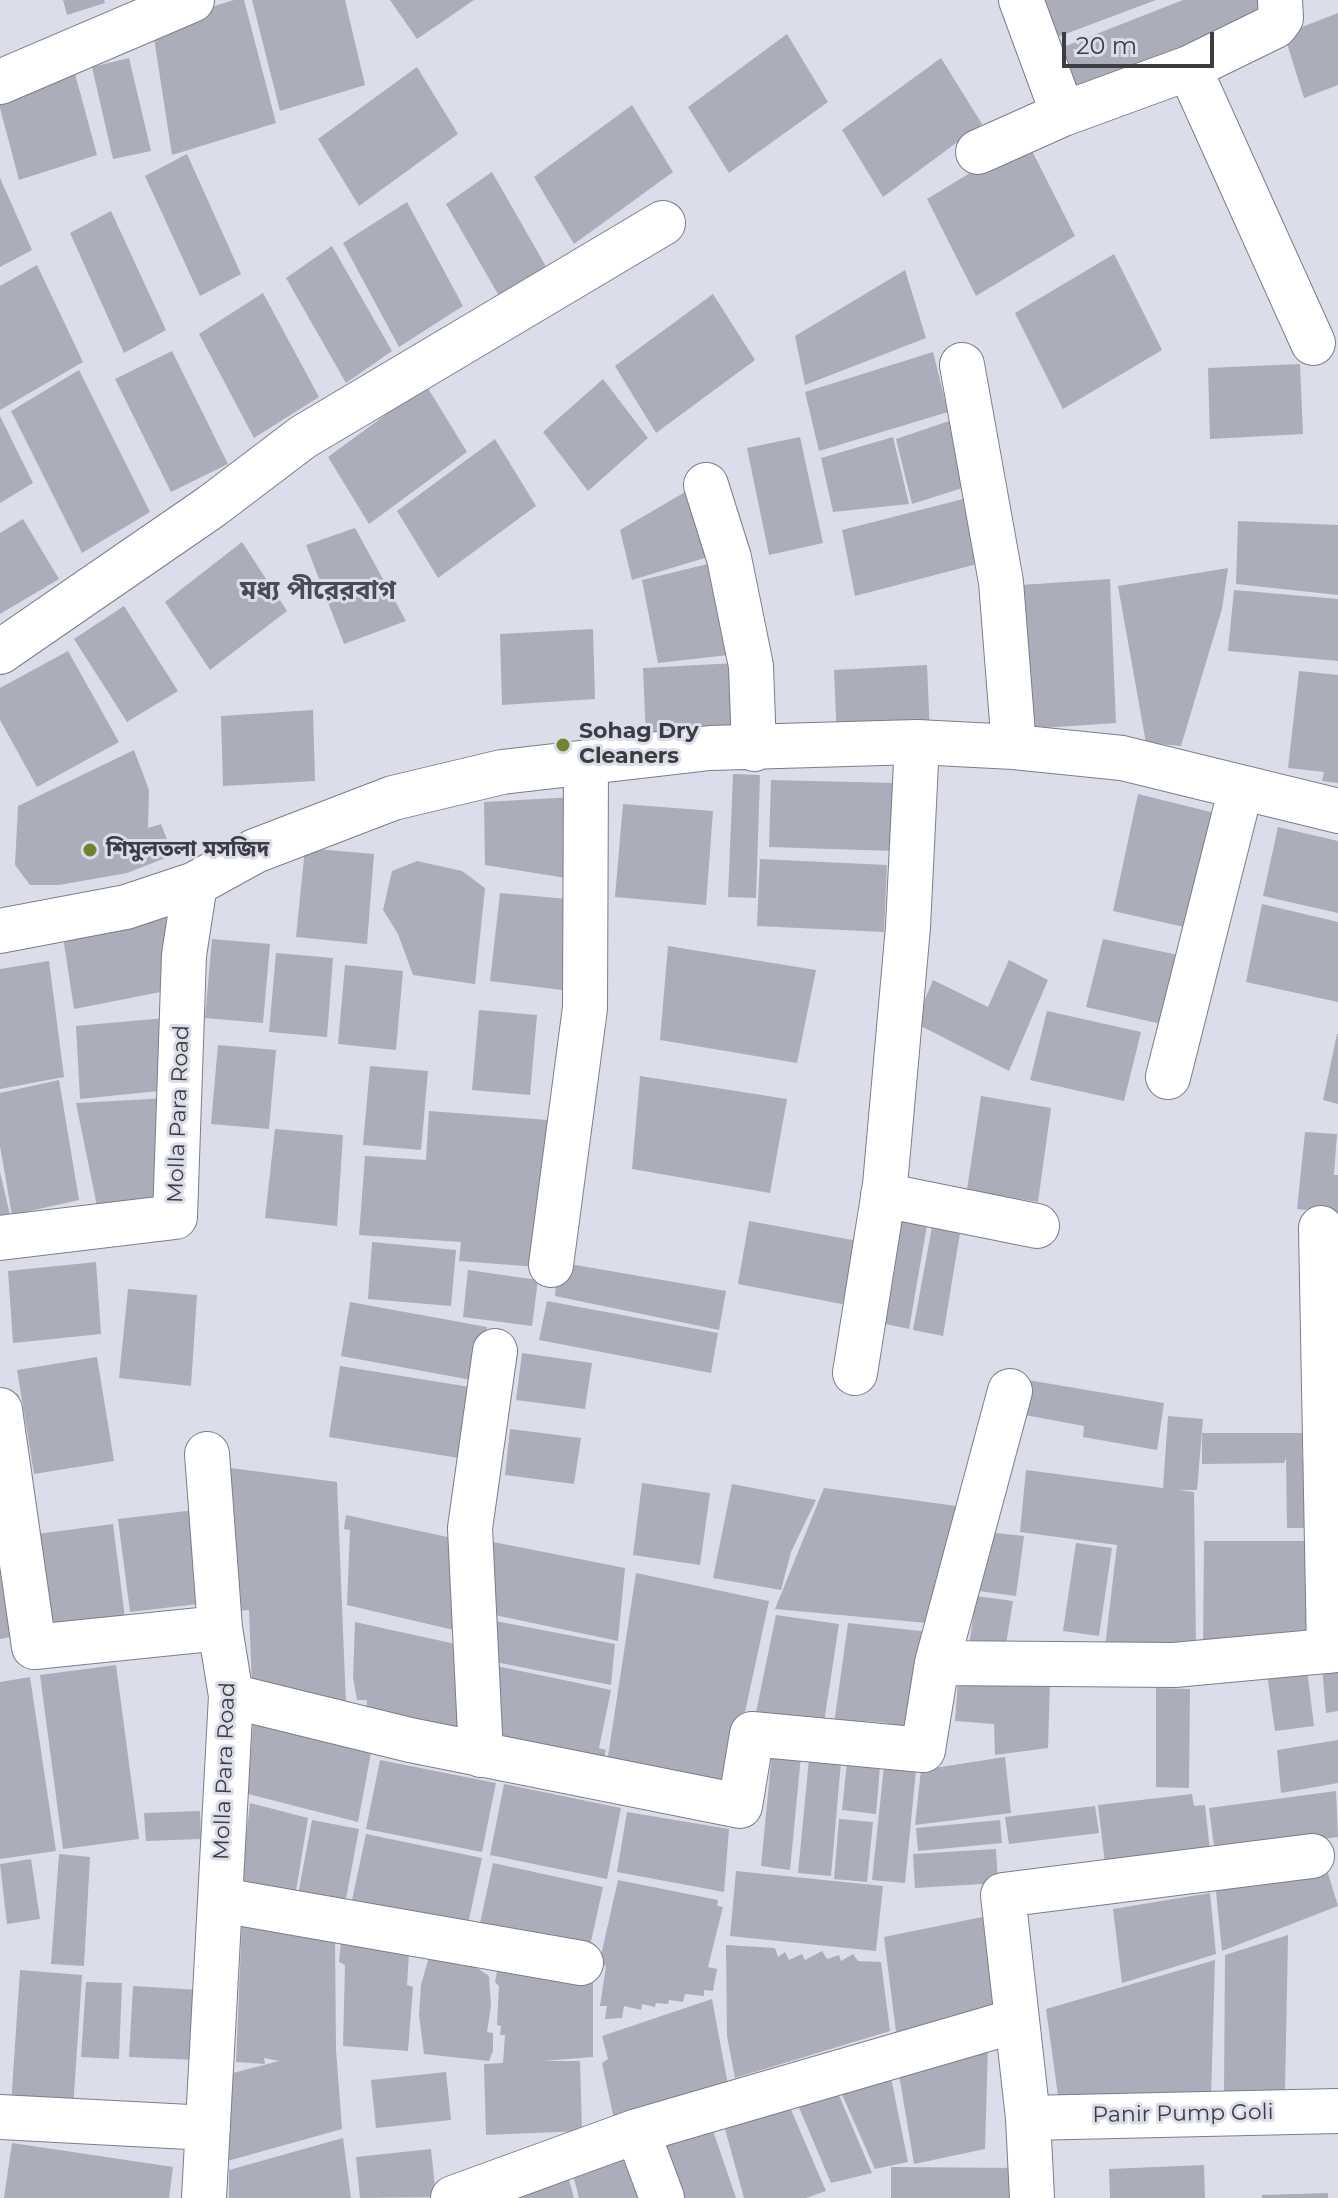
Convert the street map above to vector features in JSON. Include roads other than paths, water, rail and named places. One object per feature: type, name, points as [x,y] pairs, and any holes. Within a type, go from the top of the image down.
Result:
[{"type":"street","points":[[1,79],[192,0]]},
{"type":"street","points":[[1021,0],[1063,114]]},
{"type":"street","points":[[978,152],[1063,114],[1189,68],[1275,26],[1281,18],[1280,0]]},
{"type":"street","points":[[1189,68],[1313,343]]},
{"type":"street","points":[[0,652],[212,506],[303,437],[663,223]]},
{"type":"street","points":[[962,365],[1001,582],[1014,747]]},
{"type":"street","points":[[706,485],[729,558],[751,666],[754,749]]},
{"type":"street","points":[[855,1373],[883,1195],[908,927],[917,742]]},
{"type":"street","points":[[0,931],[126,907],[195,884],[255,851],[393,798],[502,772],[586,765],[710,748],[917,742],[1014,747],[1122,758],[1338,811]]},
{"type":"street","points":[[551,1265],[585,1008],[586,765]]},
{"type":"street","points":[[1168,1077],[1241,788]]},
{"type":"street","name":"Molla Para Road","points":[[0,1238],[175,1217],[184,955],[195,884]]},
{"type":"street","points":[[883,1195],[1037,1226]]},
{"type":"street","points":[[937,1663],[1174,1665],[1333,1650],[1321,1228]]},
{"type":"street","points":[[481,1755],[470,1528],[495,1351]]},
{"type":"street","points":[[231,1696],[481,1755],[740,1806],[752,1734],[923,1750],[937,1663],[1010,1391]]},
{"type":"street","points":[[0,1410],[17,1649],[220,1628]]},
{"type":"street","name":"Molla Para Road","points":[[204,2198],[231,1696],[220,1628],[207,1454]]},
{"type":"street","points":[[1032,2198],[1028,2118],[1003,1895],[1312,1856]]},
{"type":"street","points":[[221,1900],[581,1963]]},
{"type":"street","points":[[453,2198],[637,2131],[1015,2021]]},
{"type":"street","name":"Panir Pump Goli","points":[[1028,2118],[1338,2111]]},
{"type":"street","points":[[0,2117],[208,2128]]},
{"type":"street","points":[[637,2131],[662,2198]]},
{"type":"place","name":"Sohag Dry Cleaners","points":[[563,745]]},
{"type":"place","name":"শিমুলতলা মসজিদ","points":[[90,850]]},
{"type":"district","name":"মধ্য পীরেরবাগ","points":[[318,591]]}]
